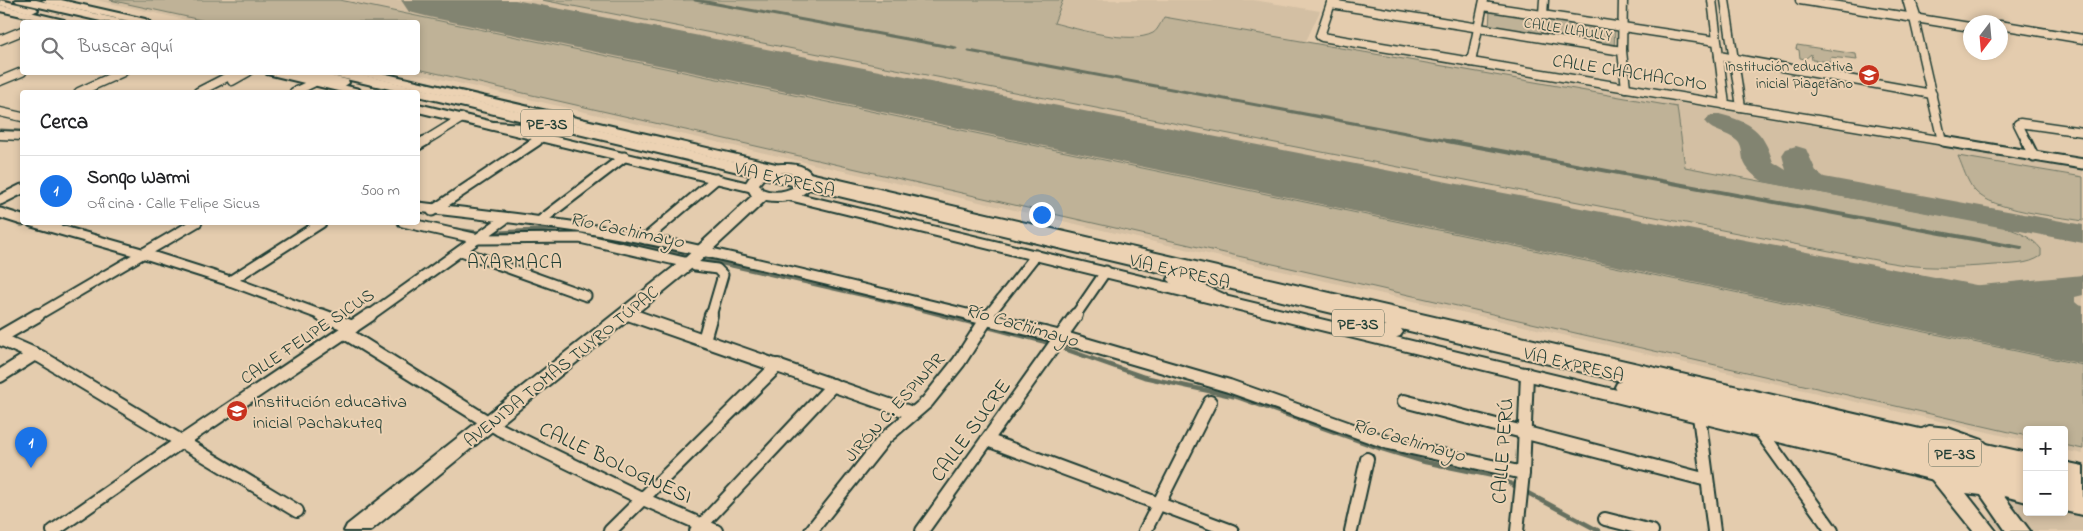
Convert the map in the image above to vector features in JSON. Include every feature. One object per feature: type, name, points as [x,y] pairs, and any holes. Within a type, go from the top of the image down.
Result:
[{"type":"highway","points":[[1912,10],[1963,21]]},
{"type":"highway","points":[[2008,26],[2083,39]]},
{"type":"highway","points":[[2008,33],[2083,45]]},
{"type":"main road","points":[[21,0],[109,20]]},
{"type":"main road","points":[[0,2],[77,7],[132,20]]},
{"type":"main road","points":[[42,5],[50,20]]},
{"type":"main road","points":[[42,5],[82,20]]},
{"type":"main road","points":[[0,8],[46,20]]},
{"type":"main road","points":[[282,75],[345,90]]},
{"type":"main road","name":"VÍA EXPRESA","points":[[312,75],[379,90]]},
{"type":"main road","name":"VÍA EXPRESA","points":[[340,75],[380,90]]},
{"type":"main road","name":"VÍA EXPRESA","points":[[374,75],[520,109],[777,185],[1036,255],[1937,475],[1964,486],[2023,471]]},
{"type":"main road","points":[[394,90],[425,87]]},
{"type":"main road","name":"VÍA EXPRESA","points":[[420,100],[777,185],[1916,445]]},
{"type":"main road","name":"VÍA EXPRESA","points":[[420,101],[541,129],[624,157],[716,179],[777,185],[1231,275],[1352,303],[1916,445],[2023,493]]},
{"type":"main road","points":[[420,108],[494,126],[541,129]]},
{"type":"main road","points":[[520,109],[541,129]]},
{"type":"main road","name":"AVENIDA TOMÁS TUYRO TÚPAC","points":[[371,531],[699,258],[777,185]]},
{"type":"main road","points":[[1178,275],[1231,275]]},
{"type":"main road","points":[[1178,275],[1220,299]]},
{"type":"main road","points":[[1352,303],[1395,327]]},
{"type":"main road","points":[[1341,328],[1395,327]]},
{"type":"main road","name":"AVENIDA TOMÁS TUYRO TÚPAC","points":[[355,531],[495,426]]},
{"type":"main road","name":"VÍA EXPRESA","points":[[1916,445],[1929,433],[1956,436],[1982,450],[2023,459]]},
{"type":"main road","points":[[1916,445],[1937,475],[1985,531]]},
{"type":"main road","points":[[1982,450],[1994,479],[2004,515],[2019,531]]},
{"type":"main road","points":[[2068,470],[2083,473]]},
{"type":"main road","name":"VÍA EXPRESA","points":[[1994,479],[2023,483]]},
{"type":"main road","points":[[2068,480],[2083,484]]},
{"type":"main road","points":[[2068,494],[2083,497]]},
{"type":"main road","points":[[2068,505],[2083,508]]},
{"type":"street","points":[[1544,0],[1544,14]]},
{"type":"street","points":[[1623,0],[1622,51],[1626,88]]},
{"type":"street","points":[[1712,0],[1725,105]]},
{"type":"street","points":[[1725,0],[1741,107]]},
{"type":"street","points":[[1800,0],[1912,10],[1942,141]]},
{"type":"street","name":"CALLE LLAULLY","points":[[1332,2],[1622,51]]},
{"type":"street","name":"CALLE CHACHACOMO","points":[[1332,2],[1320,36],[2083,164]]},
{"type":"street","points":[[1471,62],[1484,3],[1622,28],[1716,41]]},
{"type":"street","points":[[0,40],[20,32]]},
{"type":"street","points":[[1719,56],[1932,94]]},
{"type":"street","points":[[0,81],[20,73]]},
{"type":"street","points":[[83,90],[116,75]]},
{"type":"street","points":[[202,90],[231,75]]},
{"type":"street","points":[[213,90],[242,75]]},
{"type":"street","points":[[298,90],[313,83]]},
{"type":"street","points":[[0,112],[20,117]]},
{"type":"street","points":[[420,144],[462,118]]},
{"type":"street","points":[[2034,156],[2018,124],[2020,123],[2083,132]]},
{"type":"street","points":[[432,210],[541,129]]},
{"type":"street","points":[[0,135],[20,136]]},
{"type":"street","points":[[540,222],[624,157]]},
{"type":"street","points":[[645,240],[716,179]]},
{"type":"street","points":[[0,194],[20,184]]},
{"type":"street","points":[[0,200],[20,190]]},
{"type":"street","points":[[420,208],[540,222],[645,240],[699,258],[723,275],[704,340]]},
{"type":"street","points":[[0,214],[20,219]]},
{"type":"street","name":"CALLE FELIPE SICUS","points":[[53,531],[181,442],[349,330],[505,218]]},
{"type":"street","name":"CALLE BOLOGNESI","points":[[43,225],[230,280],[349,330],[495,426],[699,528],[716,531]]},
{"type":"street","points":[[0,338],[192,225]]},
{"type":"street","points":[[230,280],[318,225]]},
{"type":"street","points":[[416,225],[478,239],[580,238],[699,258],[984,324],[1056,344],[1229,386],[1389,443],[1522,477]]},
{"type":"street","points":[[461,251],[586,296]]},
{"type":"street","name":"JIRÓN C. ESPINAR","points":[[811,531],[885,438],[927,402],[959,362],[984,324],[1036,255]]},
{"type":"street","name":"CALLE SUCRE","points":[[922,531],[1106,271]]},
{"type":"street","points":[[630,315],[912,413]]},
{"type":"street","points":[[0,338],[35,354],[297,511]]},
{"type":"street","points":[[0,376],[35,354]]},
{"type":"street","points":[[610,531],[778,366]]},
{"type":"street","name":"CALLE PERÚ","points":[[1517,531],[1522,477],[1527,374]]},
{"type":"street","points":[[699,528],[833,385]]},
{"type":"street","points":[[1404,401],[1707,480]]},
{"type":"street","points":[[1145,531],[1210,402]]},
{"type":"street","points":[[1699,416],[1714,531]]},
{"type":"street","points":[[1761,432],[1832,531]]},
{"type":"street","points":[[987,440],[1232,531]]},
{"type":"street","points":[[1352,531],[1367,459]]},
{"type":"street","points":[[1604,519],[1652,531]]},
{"type":"shaded area","points":[[96,0],[1253,0],[1320,11],[1306,41],[2083,170],[2083,454],[2068,451],[2068,426],[2023,426],[2023,440],[420,74],[420,20],[186,20]]},
{"type":"shaded area","points":[[110,0],[340,0],[2083,365],[2083,449],[2068,446],[2068,426],[2023,426],[2023,435],[420,69],[420,20],[201,20]]},
{"type":"shaded area","points":[[542,0],[1063,0],[1054,23],[1118,37],[1143,36],[1153,33],[1164,17],[1677,107],[1685,167],[2001,226],[2028,237],[2041,249],[2041,256],[2019,264],[1968,267],[1927,267],[1886,262]]},
{"type":"shaded area","points":[[1490,10],[1615,30],[1614,49],[1489,29]]},
{"type":"shaded area","points":[[1797,45],[1856,54],[1857,60],[1830,57],[1831,62],[1812,60],[1811,54],[1805,59],[1800,58],[1799,50],[1796,49]]},
{"type":"shaded area","points":[[1958,156],[2083,177],[2083,221],[2026,212],[1984,198],[1975,191],[1967,179]]},
{"type":"shaded area","points":[[1998,480],[2023,486],[2023,516],[2068,516],[2068,497],[2083,500],[2083,531],[2001,531],[1992,521]]},
{"type":"waterway","points":[[695,0],[956,48]]},
{"type":"waterway","points":[[969,51],[1454,142]]},
{"type":"waterway","name":"Río Cachimayo","points":[[0,130],[20,131]]},
{"type":"waterway","points":[[1447,141],[2021,248]]},
{"type":"waterway","name":"Río Cachimayo","points":[[454,229],[481,233]]},
{"type":"waterway","name":"Río Cachimayo","points":[[491,233],[561,229]]},
{"type":"waterway","name":"Río Cachimayo","points":[[583,232],[691,257]]},
{"type":"waterway","name":"Río Cachimayo","points":[[698,258],[880,299],[946,316]]},
{"type":"waterway","name":"Río Cachimayo","points":[[942,315],[1042,341],[1144,377],[1237,397],[1379,448],[1425,462],[1498,477],[1599,531]]},
{"type":"taxiway","points":[[1719,122],[1737,129],[1746,135],[1755,148],[1759,164],[1774,176],[1815,184]]},
{"type":"taxiway","points":[[1796,155],[1800,169],[1811,182],[1815,184]]},
{"type":"taxiway","points":[[1815,184],[2083,234]]},
{"type":"taxiway","points":[[2066,287],[2083,285]]},
{"type":"taxiway","points":[[1919,302],[2066,287]]},
{"type":"taxiway","points":[[2066,287],[2060,291],[2058,302],[2066,313],[2083,327]]},
{"type":"runway","points":[[429,0],[2083,335]]},
{"type":"place","name":"Institución educativa inicial Piagetano","points":[[1869,75]]},
{"type":"place","name":"Institución educativa inicial Pachakuteq","points":[[237,411]]},
{"type":"place","name":"Sonqo Warmi","points":[[31,468]]},
{"type":"district","name":"AYARMACA","points":[[515,261]]}]
